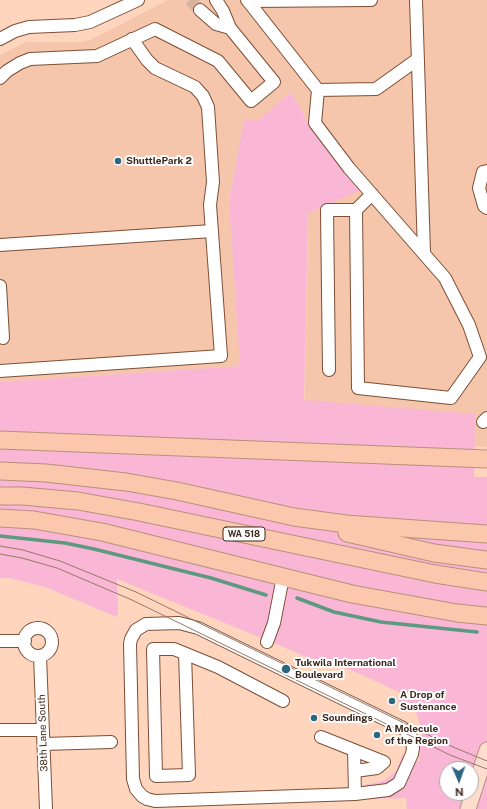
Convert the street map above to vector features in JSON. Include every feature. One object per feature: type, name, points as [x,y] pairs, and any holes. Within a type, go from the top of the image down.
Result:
[{"type":"highway","points":[[0,440],[487,459]]},
{"type":"highway","points":[[0,471],[46,473],[126,482],[176,491],[294,517],[342,532],[434,553],[487,560]]},
{"type":"highway","name":"WA 518","points":[[0,496],[22,496],[78,501],[139,512],[435,574],[487,582]]},
{"type":"highway","points":[[294,517],[378,527],[487,534]]},
{"type":"highway","points":[[0,518],[34,520],[102,532],[352,594],[457,613],[487,616]]},
{"type":"main road","points":[[468,809],[487,750]]},
{"type":"street","points":[[0,39],[15,31],[30,27],[75,25],[90,22],[138,0]]},
{"type":"street","points":[[0,78],[7,71],[30,59],[97,56],[155,29],[218,61],[251,101],[274,82],[230,28],[223,11],[216,0]]},
{"type":"street","points":[[248,1],[371,0]]},
{"type":"street","points":[[416,0],[424,252]]},
{"type":"street","points":[[248,1],[318,90],[315,123],[349,168],[424,252],[445,278],[450,287],[469,325],[480,356],[451,398],[358,388],[356,210]]},
{"type":"street","points":[[200,10],[216,24],[230,28]]},
{"type":"street","points":[[0,371],[221,356],[210,205],[213,182],[208,107],[203,96],[195,87],[155,68],[147,60],[132,39]]},
{"type":"street","points":[[318,90],[376,89],[418,59]]},
{"type":"street","points":[[487,172],[483,172],[479,188],[484,206],[487,208]]},
{"type":"street","points":[[329,370],[327,210],[356,210],[372,194]]},
{"type":"street","points":[[0,245],[212,231]]},
{"type":"street","points":[[0,286],[3,338]]},
{"type":"street","points":[[267,642],[274,623],[283,578]]},
{"type":"street","points":[[180,623],[198,628],[403,728],[411,737],[413,748],[412,754],[398,782],[388,790],[355,794],[179,805],[147,799],[136,788],[133,778],[130,644],[133,634],[136,630],[146,624],[180,623]]},
{"type":"street","points":[[37,629],[41,629],[49,634],[52,639],[52,645],[49,650],[40,656],[34,656],[29,653],[26,649],[24,641],[31,631],[37,629]]},
{"type":"street","points":[[0,641],[24,641]]},
{"type":"street","points":[[185,654],[189,775],[156,776],[152,649],[174,649],[218,667],[283,701]]},
{"type":"street","name":"38th Lane South","points":[[40,656],[46,809]]},
{"type":"street","points":[[0,730],[43,730]]},
{"type":"street","points":[[321,737],[384,762],[377,768],[355,771]]},
{"type":"street","points":[[44,744],[111,742]]},
{"type":"street","points":[[354,750],[355,794]]},
{"type":"shaded area","points":[[168,0],[487,0],[487,447],[304,437],[310,126],[291,92],[257,121],[244,119],[229,201],[240,366],[0,382],[0,55],[26,42],[81,42],[90,40]]},
{"type":"shaded area","points":[[291,92],[310,126],[344,171],[361,190],[308,213],[304,400],[475,414],[474,477],[487,477],[487,809],[407,809],[406,798],[364,799],[364,785],[384,781],[396,771],[403,754],[418,762],[419,760],[421,727],[415,710],[398,701],[401,693],[349,669],[324,665],[117,579],[117,617],[45,587],[9,578],[0,578],[0,382],[240,366],[229,201],[244,119],[257,121]]},
{"type":"waterway","points":[[0,536],[65,543],[94,549],[211,578],[266,595]]},
{"type":"waterway","points":[[297,598],[334,612],[381,622],[477,632]]},
{"type":"tunnel","points":[[190,0],[200,10]]},
{"type":"tram line","points":[[0,546],[23,550],[60,561],[136,592],[453,747],[487,761]]},
{"type":"tram line","points":[[0,554],[22,558],[57,568],[132,600],[450,755],[487,769]]},
{"type":"place","name":"ShuttlePark 2","points":[[118,161]]},
{"type":"place","name":"Tukwila International Boulevard","points":[[286,669]]},
{"type":"place","name":"A Drop of Sustenance","points":[[392,701]]},
{"type":"place","name":"Soundings","points":[[314,718]]},
{"type":"place","name":"A Molecule of the Region","points":[[377,735]]}]
